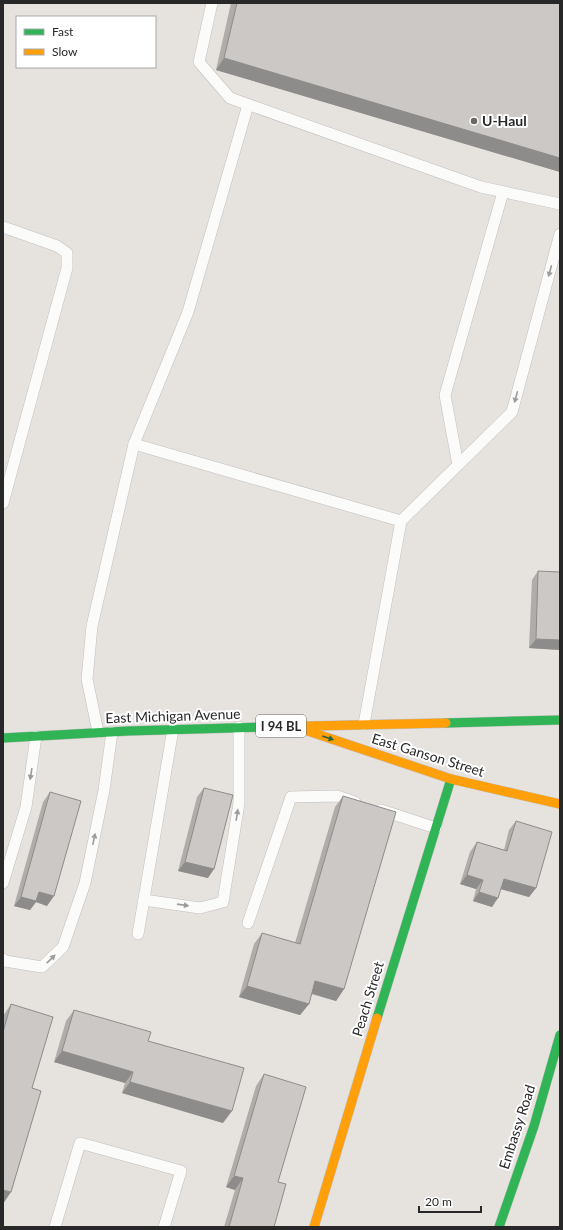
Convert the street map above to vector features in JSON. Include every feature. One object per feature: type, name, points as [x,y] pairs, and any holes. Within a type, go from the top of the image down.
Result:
[{"type":"street","name":"East Michigan Avenue","points":[[3,738],[173,729],[560,720]]},
{"type":"street","name":"East Ganson Street","points":[[291,726],[451,780],[560,804]]},
{"type":"street","name":"Peach Street","points":[[314,1227],[342,1131],[451,780]]},
{"type":"street","name":"Embassy Road","points":[[499,1227],[534,1126],[560,1035]]},
{"type":"lane","points":[[212,3],[199,62],[230,98],[481,187],[560,204]]},
{"type":"lane","points":[[98,732],[87,679],[92,626],[134,444],[188,312],[248,104]]},
{"type":"lane","points":[[458,465],[445,395],[503,192]]},
{"type":"lane","points":[[3,227],[57,246],[67,253],[67,268],[7,472],[3,502]]},
{"type":"lane","points":[[364,724],[401,521],[512,412],[560,234]]},
{"type":"lane","points":[[134,444],[401,521]]},
{"type":"lane","points":[[144,900],[200,908],[223,902],[239,803],[239,727]]},
{"type":"lane","points":[[138,934],[173,729]]},
{"type":"lane","points":[[3,959],[5,961],[42,968],[63,947],[85,883],[104,790],[112,732]]},
{"type":"lane","points":[[3,883],[26,807],[36,736]]},
{"type":"lane","points":[[248,923],[291,797],[337,796],[436,828]]},
{"type":"lane","points":[[55,1227],[80,1142],[181,1171],[164,1227]]},
{"type":"building","name":"U-Haul","points":[[237,3],[560,3],[560,158],[224,58]]},
{"type":"building","points":[[538,571],[560,572],[560,640],[536,639]]},
{"type":"building","points":[[204,788],[233,795],[214,869],[185,862]]},
{"type":"building","points":[[50,792],[81,801],[54,896],[39,892],[36,901],[21,897]]},
{"type":"building","points":[[343,796],[396,812],[344,989],[315,981],[309,1004],[247,986],[262,933],[300,944]]},
{"type":"building","points":[[516,821],[552,832],[536,888],[504,879],[498,898],[479,892],[483,880],[467,875],[477,842],[507,851]]},
{"type":"building","points":[[11,1004],[53,1017],[32,1088],[41,1091],[11,1192],[3,1190],[3,1032]]},
{"type":"building","points":[[74,1010],[151,1032],[148,1041],[244,1068],[232,1111],[130,1082],[133,1072],[62,1051]]},
{"type":"building","points":[[264,1074],[306,1087],[278,1182],[286,1184],[274,1227],[229,1227],[243,1178],[234,1176]]},
{"type":"traffic: fast","points":[[446,723],[560,720]]},
{"type":"traffic: fast","points":[[3,738],[128,731],[266,727]]},
{"type":"traffic: fast","points":[[377,1018],[451,779]]},
{"type":"traffic: fast","points":[[499,1227],[534,1126],[560,1035]]},
{"type":"traffic: slow","points":[[266,727],[446,723]]},
{"type":"traffic: slow","points":[[296,727],[451,779],[560,804]]},
{"type":"traffic: slow","points":[[314,1227],[377,1018]]},
{"type":"place","name":"U-Haul","points":[[474,121]]}]
